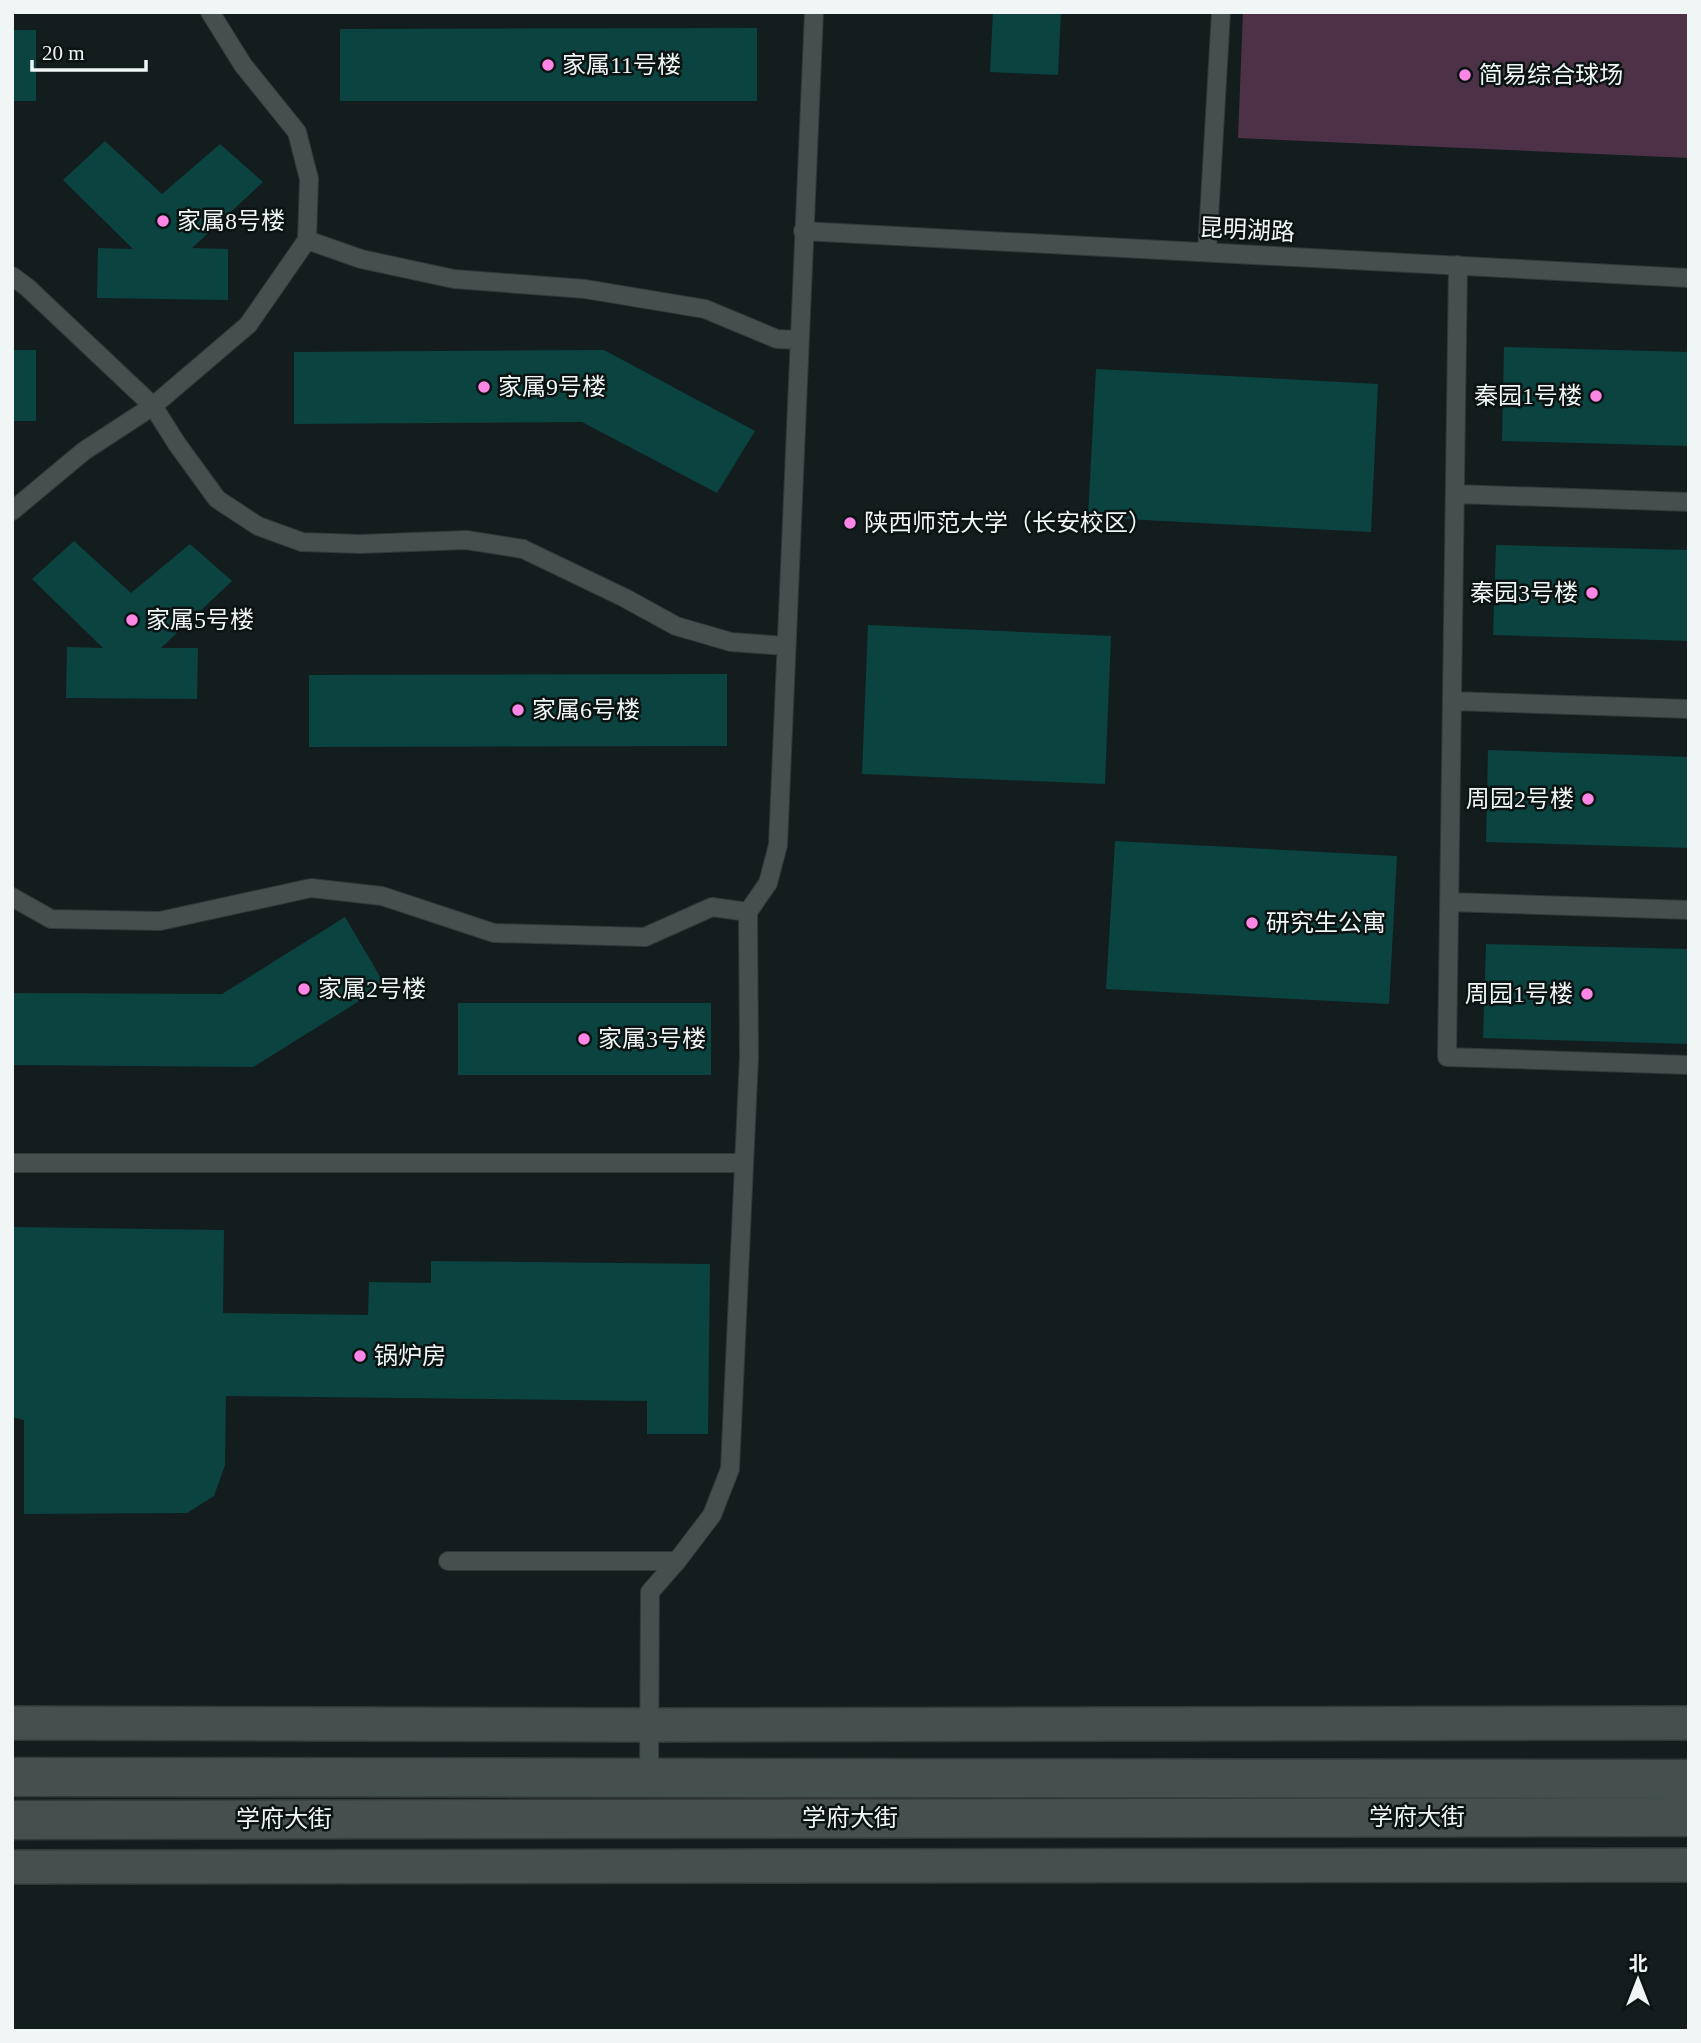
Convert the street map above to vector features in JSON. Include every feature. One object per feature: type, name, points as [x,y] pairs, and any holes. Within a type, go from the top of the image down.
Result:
[{"type":"main road","name":"学府大街","points":[[12,1777],[1689,1779]]},
{"type":"main road","name":"学府大街","points":[[12,1820],[1689,1817]]},
{"type":"street","points":[[12,1723],[1689,1723]]},
{"type":"street","points":[[12,1867],[1689,1865]]},
{"type":"lane","points":[[12,511],[83,451],[153,406],[248,325],[307,240],[309,179],[298,132],[243,65],[210,12]]},
{"type":"lane","points":[[649,1818],[650,1592],[712,1515],[730,1469],[749,1057],[748,912],[768,883],[778,845],[814,12]]},
{"type":"lane","points":[[1207,252],[1221,12]]},
{"type":"lane","name":"昆明湖路","points":[[803,232],[1689,278]]},
{"type":"lane","points":[[307,240],[361,259],[454,279],[585,289],[705,309],[777,339],[799,340]]},
{"type":"lane","points":[[1458,265],[1453,810],[1447,1057],[1689,1065]]},
{"type":"lane","points":[[12,276],[153,406],[217,499],[258,526],[302,542],[360,544],[466,540],[523,549],[676,626],[731,642],[786,646]]},
{"type":"lane","points":[[1456,494],[1689,502]]},
{"type":"lane","points":[[1452,701],[1689,709]]},
{"type":"lane","points":[[12,897],[51,919],[160,921],[311,888],[382,896],[494,933],[645,937],[712,907],[748,912]]},
{"type":"lane","points":[[1450,902],[1689,911]]},
{"type":"lane","points":[[12,1163],[744,1163]]},
{"type":"lane","points":[[448,1561],[677,1561]]},
{"type":"shaded area","name":"简易综合球场","points":[[1243,12],[1689,12],[1689,158],[1238,138]]},
{"type":"building","points":[[993,12],[1061,12],[1058,75],[990,72]]},
{"type":"building","name":"家属11号楼","points":[[757,28],[757,101],[340,101],[340,29]]},
{"type":"building","points":[[12,30],[36,30],[36,101],[12,101]]},
{"type":"building","name":"家属8号楼","points":[[105,141],[162,194],[220,144],[263,182],[192,248],[228,249],[228,300],[97,298],[98,248],[133,249],[63,180]]},
{"type":"building","name":"秦园1号楼","points":[[1504,347],[1689,352],[1689,446],[1502,441]]},
{"type":"building","points":[[12,350],[36,350],[36,421],[12,421]]},
{"type":"building","name":"家属9号楼","points":[[604,350],[755,431],[717,493],[582,422],[294,424],[294,352]]},
{"type":"building","points":[[1096,369],[1378,384],[1371,532],[1088,517]]},
{"type":"building","name":"家属5号楼","points":[[74,541],[131,593],[190,544],[232,581],[161,648],[198,648],[197,699],[66,698],[67,647],[103,648],[32,579]]},
{"type":"building","name":"秦园3号楼","points":[[1496,545],[1689,550],[1689,641],[1493,635]]},
{"type":"building","points":[[868,625],[1111,636],[1105,784],[862,774]]},
{"type":"building","name":"家属6号楼","points":[[727,674],[727,746],[309,747],[309,675]]},
{"type":"building","name":"周园2号楼","points":[[1488,750],[1689,757],[1689,848],[1486,842]]},
{"type":"building","name":"研究生公寓","points":[[1115,841],[1397,856],[1389,1004],[1106,989]]},
{"type":"building","name":"家属2号楼","points":[[345,917],[385,985],[253,1067],[12,1065],[12,993],[222,994]]},
{"type":"building","name":"周园1号楼","points":[[1486,944],[1689,949],[1689,1044],[1483,1038]]},
{"type":"building","name":"家属3号楼","points":[[458,1003],[711,1003],[711,1075],[458,1075]]},
{"type":"building","name":"锅炉房","points":[[12,1227],[224,1230],[223,1313],[368,1315],[369,1282],[431,1283],[431,1261],[710,1264],[708,1434],[647,1434],[647,1401],[226,1396],[225,1465],[214,1496],[187,1513],[24,1514],[24,1420],[12,1417]]},
{"type":"place","name":"家属11号楼","points":[[548,65]]},
{"type":"place","name":"简易综合球场","points":[[1465,75]]},
{"type":"place","name":"家属8号楼","points":[[163,221]]},
{"type":"place","name":"家属9号楼","points":[[484,387]]},
{"type":"place","name":"秦园1号楼","points":[[1596,396]]},
{"type":"place","name":"陕西师范大学（长安校区）","points":[[850,523]]},
{"type":"place","name":"秦园3号楼","points":[[1592,593]]},
{"type":"place","name":"家属5号楼","points":[[132,620]]},
{"type":"place","name":"家属6号楼","points":[[518,710]]},
{"type":"place","name":"周园2号楼","points":[[1588,799]]},
{"type":"place","name":"研究生公寓","points":[[1252,923]]},
{"type":"place","name":"家属2号楼","points":[[304,989]]},
{"type":"place","name":"周园1号楼","points":[[1587,994]]},
{"type":"place","name":"家属3号楼","points":[[584,1039]]},
{"type":"place","name":"锅炉房","points":[[360,1356]]}]
